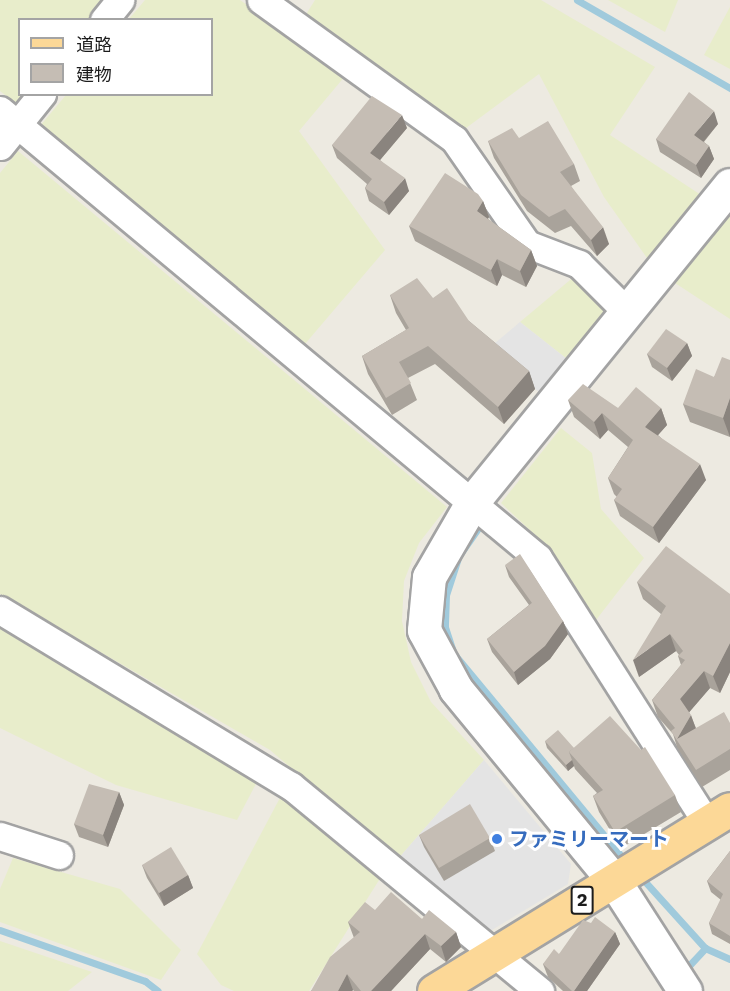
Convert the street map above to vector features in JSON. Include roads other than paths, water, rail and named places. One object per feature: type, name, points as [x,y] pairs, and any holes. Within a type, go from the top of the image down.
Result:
[{"type":"main road","name":"2","points":[[434,991],[719,816]]},
{"type":"street","points":[[106,18],[120,0]]},
{"type":"street","points":[[261,0],[454,139],[527,244],[579,264],[627,312]]},
{"type":"street","points":[[0,146],[9,117],[39,96]]},
{"type":"street","points":[[9,117],[473,501],[538,558],[719,816]]},
{"type":"street","points":[[685,991],[614,880],[456,689],[424,630],[429,578],[473,501],[730,185]]},
{"type":"street","points":[[0,610],[291,786],[540,991]]},
{"type":"street","points":[[0,836],[59,855]]},
{"type":"waterway","points":[[577,0],[730,88]]},
{"type":"waterway","points":[[481,524],[459,555],[446,595],[445,627],[454,654],[627,863]]},
{"type":"waterway","points":[[639,875],[705,948]]},
{"type":"waterway","points":[[0,930],[145,981],[158,991]]},
{"type":"waterway","points":[[683,972],[705,948],[730,959]]},
{"type":"place","name":"ファミリーマート","points":[[497,839]]}]
